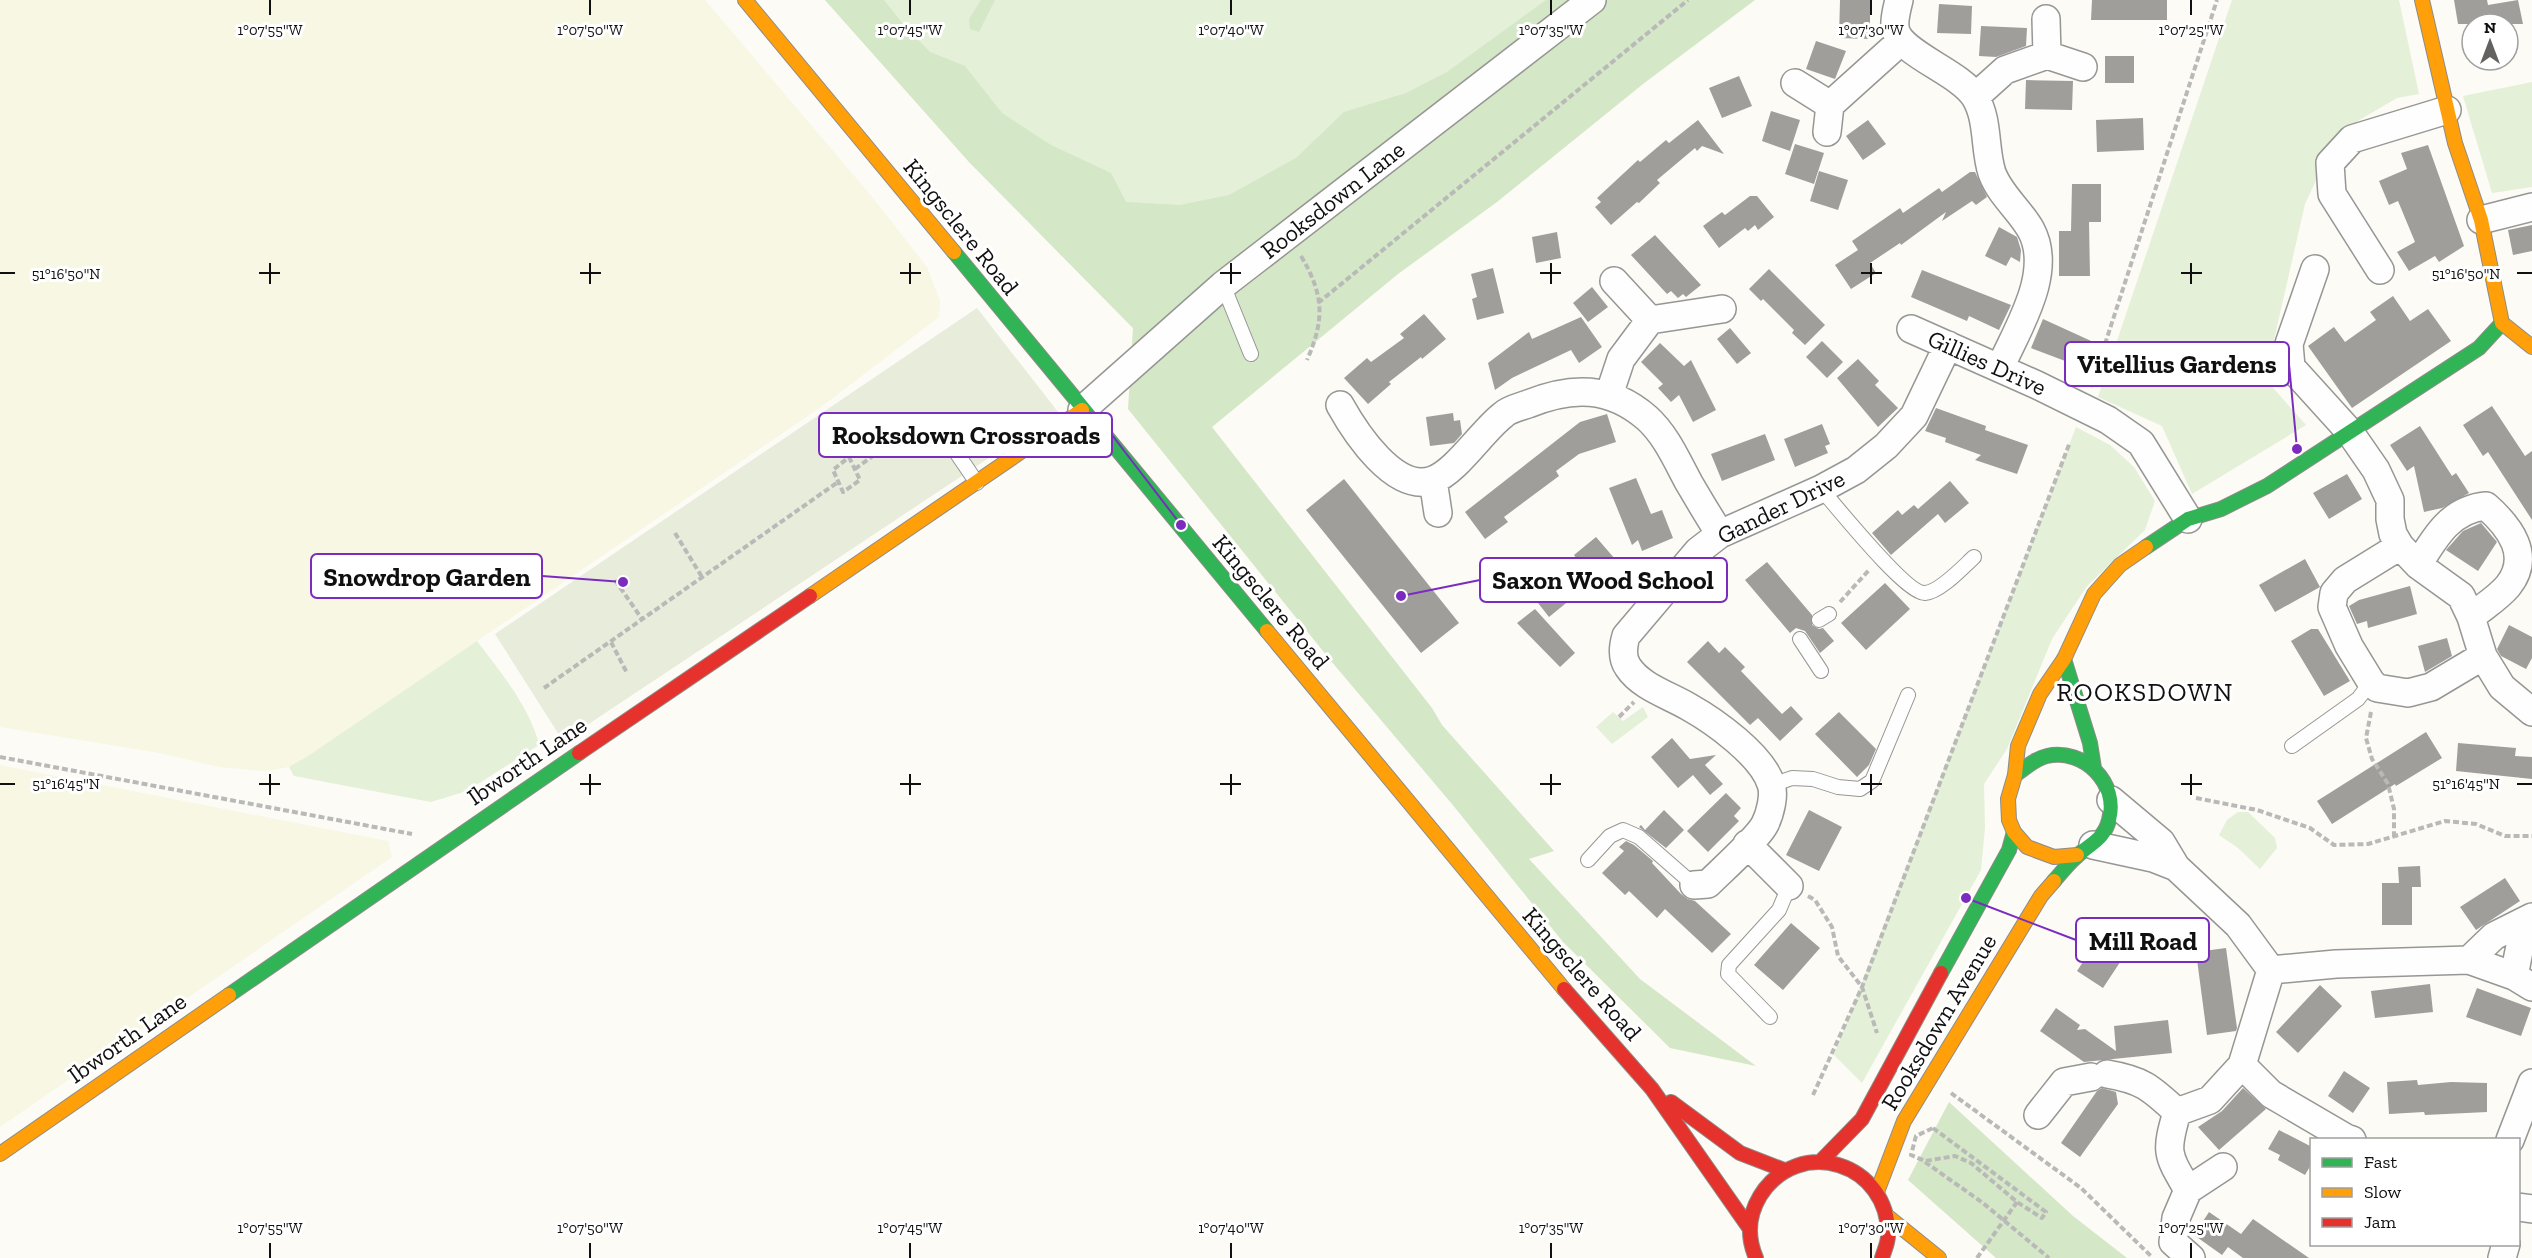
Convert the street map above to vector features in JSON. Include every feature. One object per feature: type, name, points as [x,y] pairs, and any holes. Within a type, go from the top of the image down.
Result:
[{"type":"main road","name":"Kingsclere Road","points":[[745,0],[1540,961],[1652,1089],[1749,1229]]},
{"type":"main road","points":[[2422,0],[2446,110],[2481,220],[2502,323],[2532,347]]},
{"type":"main road","points":[[2085,850],[2054,858],[2027,847],[2014,832],[2009,820],[2008,799],[2015,775],[2018,746],[2040,694],[2064,659],[2094,594],[2121,565],[2188,519],[2222,509],[2267,486],[2480,348],[2502,323]]},
{"type":"main road","name":"Ibworth Lane","points":[[0,1154],[442,846],[1082,410]]},
{"type":"main road","points":[[2064,659],[2090,743],[2094,768]]},
{"type":"main road","points":[[2015,775],[2046,756],[2064,754],[2073,756],[2094,768],[2105,782],[2111,800]]},
{"type":"main road","name":"Rooksdown Avenue","points":[[1876,1192],[1904,1121],[2041,896],[2085,850],[2101,837],[2109,820],[2111,800]]},
{"type":"main road","name":"Rooksdown Avenue","points":[[1821,1161],[1863,1119],[1897,1052],[2009,850],[2014,832]]},
{"type":"main road","name":"Kingsclere Road","points":[[1652,1089],[1740,1153],[1784,1170]]},
{"type":"main road","points":[[1756,1258],[1749,1229],[1752,1212],[1759,1195],[1770,1181],[1784,1170],[1802,1163],[1821,1161],[1843,1165],[1862,1176],[1876,1192],[1887,1216],[1888,1238],[1882,1258]]},
{"type":"main road","points":[[1887,1216],[1940,1258]]},
{"type":"street","name":"Rooksdown Lane","points":[[1082,410],[1223,285],[1592,0]]},
{"type":"street","points":[[1899,0],[1894,28],[1900,42],[1936,63],[1975,96],[1980,109],[1993,175],[2031,231],[2037,247],[2038,268],[2032,290],[2000,368]]},
{"type":"street","points":[[2046,19],[2047,55]]},
{"type":"street","points":[[1827,132],[1830,105],[1900,42]]},
{"type":"street","points":[[1975,96],[2005,70],[2047,55],[2083,67]]},
{"type":"street","points":[[1795,82],[1830,105]]},
{"type":"street","points":[[2380,270],[2332,194],[2330,163],[2352,139],[2446,110]]},
{"type":"street","points":[[2481,220],[2532,207]]},
{"type":"street","points":[[2315,268],[2289,344],[2291,367],[2349,431],[2376,470],[2391,500],[2392,534],[2409,556],[2461,596],[2471,617],[2483,656],[2502,687],[2532,712]]},
{"type":"street","points":[[1614,281],[1650,320]]},
{"type":"street","points":[[1609,395],[1621,359],[1650,320],[1722,309]]},
{"type":"street","name":"Gillies Drive","points":[[1911,329],[2000,368],[2108,420],[2141,443],[2188,519]]},
{"type":"street","name":"Gander Drive","points":[[1772,785],[1764,770],[1736,738],[1689,707],[1649,687],[1628,667],[1622,651],[1626,636],[1698,551],[1720,534],[1821,489],[1856,470],[1886,446],[1914,416],[1948,345]]},
{"type":"street","points":[[1345,424],[1390,469],[1412,481],[1433,480],[1453,466],[1504,413],[1554,394],[1582,391],[1609,395],[1648,419],[1668,444],[1720,534]]},
{"type":"street","points":[[1433,480],[1438,513]]},
{"type":"street","points":[[2471,617],[2509,586],[2517,570],[2519,544],[2497,515],[2486,506],[2471,507],[2456,515],[2434,537],[2409,556],[2345,580],[2334,593],[2332,608],[2349,646],[2374,685],[2408,693],[2431,687],[2483,656]]},
{"type":"street","points":[[1694,885],[1708,884],[1764,825],[1771,803],[1772,785]]},
{"type":"street","points":[[2111,800],[2161,842],[2176,867],[2238,925],[2271,970]]},
{"type":"street","points":[[1747,844],[1789,886]]},
{"type":"street","points":[[2085,850],[2153,858],[2176,867]]},
{"type":"street","points":[[2469,960],[2494,936],[2532,917]]},
{"type":"street","points":[[2271,970],[2348,964],[2469,960],[2523,982],[2520,946],[2532,928]]},
{"type":"street","points":[[2177,1112],[2210,1100],[2242,1065],[2271,970]]},
{"type":"street","points":[[2242,1065],[2271,1094],[2346,1138]]},
{"type":"street","points":[[2038,1115],[2064,1082],[2099,1075],[2134,1079],[2156,1092],[2177,1112]]},
{"type":"street","points":[[2511,1138],[2532,1083]]},
{"type":"street","points":[[2177,1112],[2168,1141],[2171,1161],[2188,1190]]},
{"type":"street","points":[[2191,1258],[2173,1242],[2176,1218],[2188,1190],[2223,1167]]},
{"type":"lane","points":[[1223,285],[1251,354]]},
{"type":"lane","points":[[956,452],[977,483]]},
{"type":"lane","points":[[1821,489],[1881,558],[1912,589],[1924,594],[1936,590],[1974,557]]},
{"type":"lane","points":[[1800,639],[1821,671]]},
{"type":"lane","points":[[2292,746],[2374,685]]},
{"type":"lane","points":[[1772,785],[1792,778],[1813,779],[1838,787],[1860,789],[1872,781],[1908,695]]},
{"type":"lane","points":[[1588,860],[1610,836],[1623,830],[1639,837],[1694,885]]},
{"type":"lane","points":[[1770,1017],[1728,974],[1729,965],[1779,910],[1789,886]]},
{"type":"path","points":[[1318,303],[1688,0]]},
{"type":"path","points":[[2090,392],[2217,0]]},
{"type":"path","points":[[1288,234],[1315,280],[1320,315],[1317,335],[1307,360]]},
{"type":"path","points":[[855,469],[920,422]]},
{"type":"path","points":[[1813,1095],[1862,987],[2070,442]]},
{"type":"path","points":[[849,457],[855,469],[860,480],[843,492],[833,470],[849,457]]},
{"type":"path","points":[[544,688],[838,482]]},
{"type":"path","points":[[675,532],[702,577]]},
{"type":"path","points":[[1824,617],[1881,558]]},
{"type":"path","points":[[615,580],[642,619]]},
{"type":"path","points":[[610,642],[627,673]]},
{"type":"path","points":[[2374,685],[2366,738],[2373,759],[2388,784],[2394,809],[2394,838]]},
{"type":"path","points":[[0,757],[421,835]]},
{"type":"path","points":[[2196,798],[2258,810],[2310,828],[2334,845],[2368,844],[2445,821],[2476,824],[2505,836],[2532,836]]},
{"type":"path","points":[[1789,886],[1815,900],[1832,927],[1838,956],[1862,987],[1874,1028],[1881,1040]]},
{"type":"path","points":[[1948,1092],[2081,1188],[2153,1258]]},
{"type":"path","points":[[1924,1161],[1955,1156],[1971,1163],[2018,1202],[2042,1218],[2046,1212],[1933,1128],[1916,1136],[1911,1155],[1924,1161],[1983,1203],[2049,1258]]},
{"type":"path","points":[[1977,1258],[2018,1202]]},
{"type":"green space","points":[[0,0],[705,0],[873,198],[927,267],[940,301],[939,317],[821,407],[289,767],[266,771],[219,767],[154,752],[0,727]]},
{"type":"green space","points":[[825,0],[1566,0],[1133,328],[970,163]]},
{"type":"green space","points":[[825,0],[884,0],[930,52],[965,66],[1002,113],[1051,145],[1111,173],[1126,202],[1180,205],[1229,195],[1296,158],[1344,112],[1406,93],[1447,72],[1546,0],[1755,0],[1643,84],[1497,202],[1398,274],[1212,427],[1432,708],[1442,725],[1554,851],[1529,859],[1640,979],[1756,1066],[1670,1048],[1563,942],[1452,804],[1331,661],[1128,409],[1133,328],[970,163]]},
{"type":"green space","points":[[981,0],[995,0],[979,32],[970,29],[969,19]]},
{"type":"green space","points":[[2232,0],[2399,0],[2419,94],[2397,98],[2339,132],[2305,204],[2265,379],[2306,425],[2192,494],[2162,426],[2098,397]]},
{"type":"green space","points":[[2532,82],[2532,187],[2492,193],[2463,96]]},
{"type":"green space","points":[[977,308],[1058,412],[563,741],[495,634]]},
{"type":"green space","points":[[2076,427],[2110,445],[2134,467],[2155,501],[2145,530],[2087,586],[2052,639],[2007,749],[1984,784],[1985,828],[1981,870],[1862,1083],[1834,1055]]},
{"type":"green space","points":[[477,641],[522,704],[539,745],[467,791],[431,802],[294,776],[289,767]]},
{"type":"green space","points":[[1643,707],[1648,717],[1612,744],[1596,727],[1613,712],[1623,721]]},
{"type":"green space","points":[[0,765],[388,841],[392,857],[0,1127]]},
{"type":"green space","points":[[2238,812],[2248,812],[2275,838],[2277,848],[2260,869],[2238,848],[2219,835],[2227,820]]},
{"type":"green space","points":[[1949,1102],[2073,1216],[2127,1258],[1996,1258],[1908,1180]]},
{"type":"building","points":[[1840,0],[1870,0],[1870,39],[1839,38]]},
{"type":"building","points":[[2092,0],[2167,0],[2167,20],[2091,20]]},
{"type":"building","points":[[2454,0],[2487,0],[2488,5],[2518,0],[2523,24],[2520,24],[2520,12],[2460,12],[2460,24],[2458,24]]},
{"type":"building","points":[[1939,4],[1972,6],[1971,34],[1937,33]]},
{"type":"building","points":[[1981,26],[2027,28],[2026,46],[1996,57],[1979,56]]},
{"type":"building","points":[[1816,41],[1846,51],[1835,79],[1806,69]]},
{"type":"building","points":[[2105,56],[2134,56],[2134,83],[2105,83]]},
{"type":"building","points":[[1739,76],[1752,106],[1722,118],[1709,88]]},
{"type":"building","points":[[2026,80],[2073,81],[2072,110],[2025,109]]},
{"type":"building","points":[[1771,111],[1800,120],[1790,151],[1762,141]]},
{"type":"building","points":[[2143,118],[2144,150],[2097,152],[2096,120]]},
{"type":"building","points":[[1698,120],[1724,154],[1702,146],[1697,151],[1695,148],[1657,180],[1660,183],[1639,203],[1637,202],[1611,225],[1595,207],[1601,202],[1597,198],[1638,160],[1640,162],[1666,140],[1669,143]]},
{"type":"building","points":[[1868,120],[1886,144],[1863,160],[1846,136]]},
{"type":"building","points":[[1795,144],[1824,153],[1814,184],[1785,174]]},
{"type":"building","points":[[2428,145],[2464,246],[2439,262],[2435,256],[2409,271],[2397,252],[2415,242],[2398,201],[2389,205],[2379,181],[2407,169],[2401,153]]},
{"type":"building","points":[[1819,171],[1848,180],[1838,210],[1810,201]]},
{"type":"building","points":[[1970,172],[1975,172],[1987,197],[1976,205],[1972,201],[1942,221],[1946,212],[1901,245],[1900,243],[1870,263],[1876,273],[1851,289],[1835,265],[1858,250],[1852,241],[1900,208],[1903,213],[1939,188],[1942,192]]},
{"type":"building","points":[[2072,184],[2101,184],[2101,222],[2089,222],[2090,276],[2059,276],[2059,231],[2071,231]]},
{"type":"building","points":[[1750,196],[1757,196],[1774,217],[1758,230],[1755,225],[1748,231],[1745,228],[1719,248],[1703,226],[1722,212],[1725,215]]},
{"type":"building","points":[[2532,225],[2532,251],[2513,255],[2508,230]]},
{"type":"building","points":[[1999,227],[2017,237],[2021,250],[2020,262],[2011,257],[2006,266],[1985,256]]},
{"type":"building","points":[[1557,232],[1561,258],[1536,263],[1532,237]]},
{"type":"building","points":[[1655,235],[1701,285],[1686,297],[1683,294],[1678,298],[1671,291],[1667,294],[1631,255]]},
{"type":"building","points":[[1493,268],[1504,313],[1477,320],[1472,299],[1477,297],[1471,274]]},
{"type":"building","points":[[1769,269],[1825,325],[1805,345],[1792,333],[1794,330],[1763,299],[1761,301],[1749,289]]},
{"type":"building","points":[[1922,270],[2011,305],[1999,330],[1969,316],[1967,321],[1911,297]]},
{"type":"building","points":[[1592,287],[1608,307],[1588,322],[1573,303]]},
{"type":"building","points":[[2393,296],[2410,321],[2428,309],[2451,341],[2352,408],[2308,346],[2334,327],[2345,342],[2376,320],[2370,312]]},
{"type":"building","points":[[1424,314],[1446,339],[1389,382],[1391,384],[1368,404],[1344,378],[1367,358],[1371,362],[1404,338],[1400,334]]},
{"type":"building","points":[[1581,317],[1602,347],[1579,363],[1571,350],[1512,378],[1495,390],[1488,363],[1529,332],[1532,339]]},
{"type":"building","points":[[2043,319],[2100,345],[2089,370],[2031,348]]},
{"type":"building","points":[[1730,328],[1751,353],[1737,364],[1717,339]]},
{"type":"building","points":[[1822,341],[1843,362],[1827,378],[1806,357]]},
{"type":"building","points":[[1660,343],[1684,366],[1691,360],[1716,410],[1693,422],[1679,395],[1671,402],[1658,388],[1663,384],[1641,362]]},
{"type":"building","points":[[1858,359],[1879,381],[1875,385],[1898,408],[1878,427],[1837,378]]},
{"type":"building","points":[[2492,406],[2525,456],[2532,451],[2532,520],[2488,452],[2483,456],[2463,425]]},
{"type":"building","points":[[1936,408],[1986,426],[1985,430],[2028,445],[2017,474],[1975,460],[1981,455],[1945,442],[1946,438],[1925,431]]},
{"type":"building","points":[[1453,413],[1454,421],[1460,420],[1462,434],[1454,443],[1430,446],[1426,417]]},
{"type":"building","points":[[1607,414],[1616,442],[1579,454],[1556,471],[1559,476],[1504,517],[1508,522],[1485,539],[1465,512],[1580,422]]},
{"type":"building","points":[[1822,424],[1830,444],[1825,446],[1828,453],[1795,467],[1784,439]]},
{"type":"building","points":[[2420,426],[2452,476],[2456,473],[2469,493],[2442,508],[2424,512],[2414,466],[2407,471],[2390,445]]},
{"type":"building","points":[[1765,434],[1775,460],[1722,481],[1711,454]]},
{"type":"building","points":[[2347,474],[2362,499],[2329,519],[2313,493]]},
{"type":"building","points":[[1636,478],[1651,514],[1662,510],[1673,538],[1642,551],[1638,540],[1632,545],[1609,488]]},
{"type":"building","points":[[1344,479],[1459,623],[1421,653],[1306,510]]},
{"type":"building","points":[[1950,481],[1969,503],[1945,523],[1938,514],[1891,555],[1872,533],[1898,510],[1902,515],[1914,505],[1918,509]]},
{"type":"building","points":[[2481,523],[2497,542],[2478,571],[2446,550],[2463,531]]},
{"type":"building","points":[[1596,537],[1615,559],[1596,575],[1598,577],[1549,617],[1531,594],[1576,558],[1574,555]]},
{"type":"building","points":[[2305,559],[2320,587],[2275,612],[2259,585]]},
{"type":"building","points":[[1767,562],[1812,615],[1812,625],[1819,629],[1823,628],[1834,641],[1820,653],[1805,631],[1796,628],[1790,633],[1745,580]]},
{"type":"building","points":[[1885,583],[1910,609],[1866,650],[1841,623]]},
{"type":"building","points":[[2410,586],[2417,614],[2368,628],[2367,621],[2357,624],[2349,606],[2359,600]]},
{"type":"building","points":[[1535,609],[1575,653],[1560,667],[1517,623]]},
{"type":"building","points":[[2509,625],[2532,637],[2532,658],[2526,669],[2501,656],[2497,649]]},
{"type":"building","points":[[2311,629],[2318,629],[2350,681],[2324,696],[2291,641]]},
{"type":"building","points":[[2447,638],[2452,656],[2425,672],[2418,646]]},
{"type":"building","points":[[1708,641],[1719,653],[1725,647],[1745,667],[1741,671],[1782,714],[1791,706],[1803,719],[1780,741],[1758,718],[1750,725],[1687,662]]},
{"type":"building","points":[[1839,712],[1876,749],[1869,765],[1857,777],[1815,734]]},
{"type":"building","points":[[2426,732],[2442,758],[2396,786],[2395,784],[2332,824],[2317,801]]},
{"type":"building","points":[[1672,738],[1690,759],[1716,755],[1705,765],[1723,784],[1710,795],[1693,775],[1678,788],[1651,757]]},
{"type":"building","points":[[2458,743],[2516,748],[2515,756],[2532,757],[2532,779],[2456,771]]},
{"type":"building","points":[[1726,793],[1741,808],[1734,816],[1739,821],[1708,852],[1687,831]]},
{"type":"building","points":[[1664,810],[1684,830],[1666,848],[1639,827],[1641,825],[1645,830]]},
{"type":"building","points":[[1809,810],[1842,827],[1819,871],[1786,855]]},
{"type":"building","points":[[1626,841],[1653,861],[1652,863],[1681,894],[1695,901],[1731,934],[1712,953],[1665,909],[1657,918],[1629,891],[1625,895],[1602,873],[1624,851],[1619,847]]},
{"type":"building","points":[[2420,866],[2421,887],[2412,887],[2412,925],[2382,925],[2382,883],[2399,883],[2398,867]]},
{"type":"building","points":[[2505,878],[2520,901],[2476,930],[2460,907]]},
{"type":"building","points":[[2112,918],[2138,935],[2103,988],[2077,971]]},
{"type":"building","points":[[1791,923],[1820,948],[1783,990],[1754,965]]},
{"type":"building","points":[[2226,948],[2237,1028],[2236,1031],[2207,1035],[2196,952]]},
{"type":"building","points":[[2430,984],[2433,1012],[2375,1018],[2371,991]]},
{"type":"building","points":[[2320,985],[2342,1006],[2298,1053],[2276,1032]]},
{"type":"building","points":[[2477,988],[2531,1008],[2521,1036],[2466,1017]]},
{"type":"building","points":[[2056,1008],[2080,1025],[2077,1030],[2085,1029],[2116,1051],[2114,1026],[2168,1020],[2172,1053],[2084,1062],[2040,1031]]},
{"type":"building","points":[[2344,1071],[2370,1088],[2353,1113],[2328,1096]]},
{"type":"building","points":[[2417,1080],[2418,1085],[2451,1082],[2487,1083],[2487,1112],[2389,1114],[2387,1082]]},
{"type":"building","points":[[2102,1088],[2116,1092],[2118,1104],[2080,1157],[2061,1143],[2097,1091]]},
{"type":"building","points":[[2243,1088],[2266,1109],[2219,1150],[2198,1127],[2222,1111]]},
{"type":"building","points":[[2279,1130],[2310,1146],[2310,1166],[2305,1175],[2278,1160],[2280,1155],[2268,1149]]},
{"type":"building","points":[[2209,1212],[2241,1234],[2253,1219],[2309,1258],[2243,1258],[2228,1247],[2222,1255],[2194,1235]]},
{"type":"traffic: fast","points":[[954,252],[1267,631]]},
{"type":"traffic: fast","points":[[2146,547],[2188,519],[2221,509],[2267,486],[2479,348],[2502,323]]},
{"type":"traffic: fast","points":[[2064,659],[2090,743],[2094,768]]},
{"type":"traffic: fast","points":[[229,995],[579,753]]},
{"type":"traffic: fast","points":[[2015,775],[2043,757],[2061,755],[2074,757],[2096,771],[2104,781],[2109,793],[2111,806],[2104,832],[2081,852],[2054,881]]},
{"type":"traffic: fast","points":[[1941,973],[2009,850],[2014,832]]},
{"type":"traffic: slow","points":[[745,0],[954,252]]},
{"type":"traffic: slow","points":[[2422,0],[2455,143],[2481,220],[2502,323],[2532,347]]},
{"type":"traffic: slow","points":[[810,596],[1082,410]]},
{"type":"traffic: slow","points":[[2077,855],[2054,857],[2027,847],[2014,832],[2009,820],[2008,799],[2015,775],[2018,746],[2040,694],[2064,659],[2094,594],[2120,565],[2146,547]]},
{"type":"traffic: slow","points":[[1267,631],[1564,989]]},
{"type":"traffic: slow","points":[[1877,1192],[1904,1121],[2041,896],[2054,881]]},
{"type":"traffic: slow","points":[[0,1154],[229,995]]},
{"type":"traffic: slow","points":[[1887,1216],[1939,1258]]},
{"type":"traffic: jam","points":[[579,753],[810,596]]},
{"type":"traffic: jam","points":[[1821,1161],[1862,1119],[1941,973]]},
{"type":"traffic: jam","points":[[1564,989],[1652,1089],[1750,1229]]},
{"type":"traffic: jam","points":[[1671,1102],[1740,1153],[1784,1170]]},
{"type":"traffic: jam","points":[[1756,1258],[1751,1242],[1750,1227],[1753,1211],[1760,1196],[1777,1177],[1797,1166],[1818,1162],[1839,1165],[1859,1175],[1874,1190],[1885,1211],[1888,1236],[1882,1258]]},
{"type":"place","name":"Vitellius Gardens","points":[[2297,449]]},
{"type":"place","name":"Rooksdown Crossroads","points":[[1181,525]]},
{"type":"place","name":"Snowdrop Garden","points":[[623,582]]},
{"type":"place","name":"Saxon Wood School","points":[[1401,596]]},
{"type":"place","name":"Mill Road","points":[[1966,898]]},
{"type":"district","name":"ROOKSDOWN","points":[[2145,692]]}]
